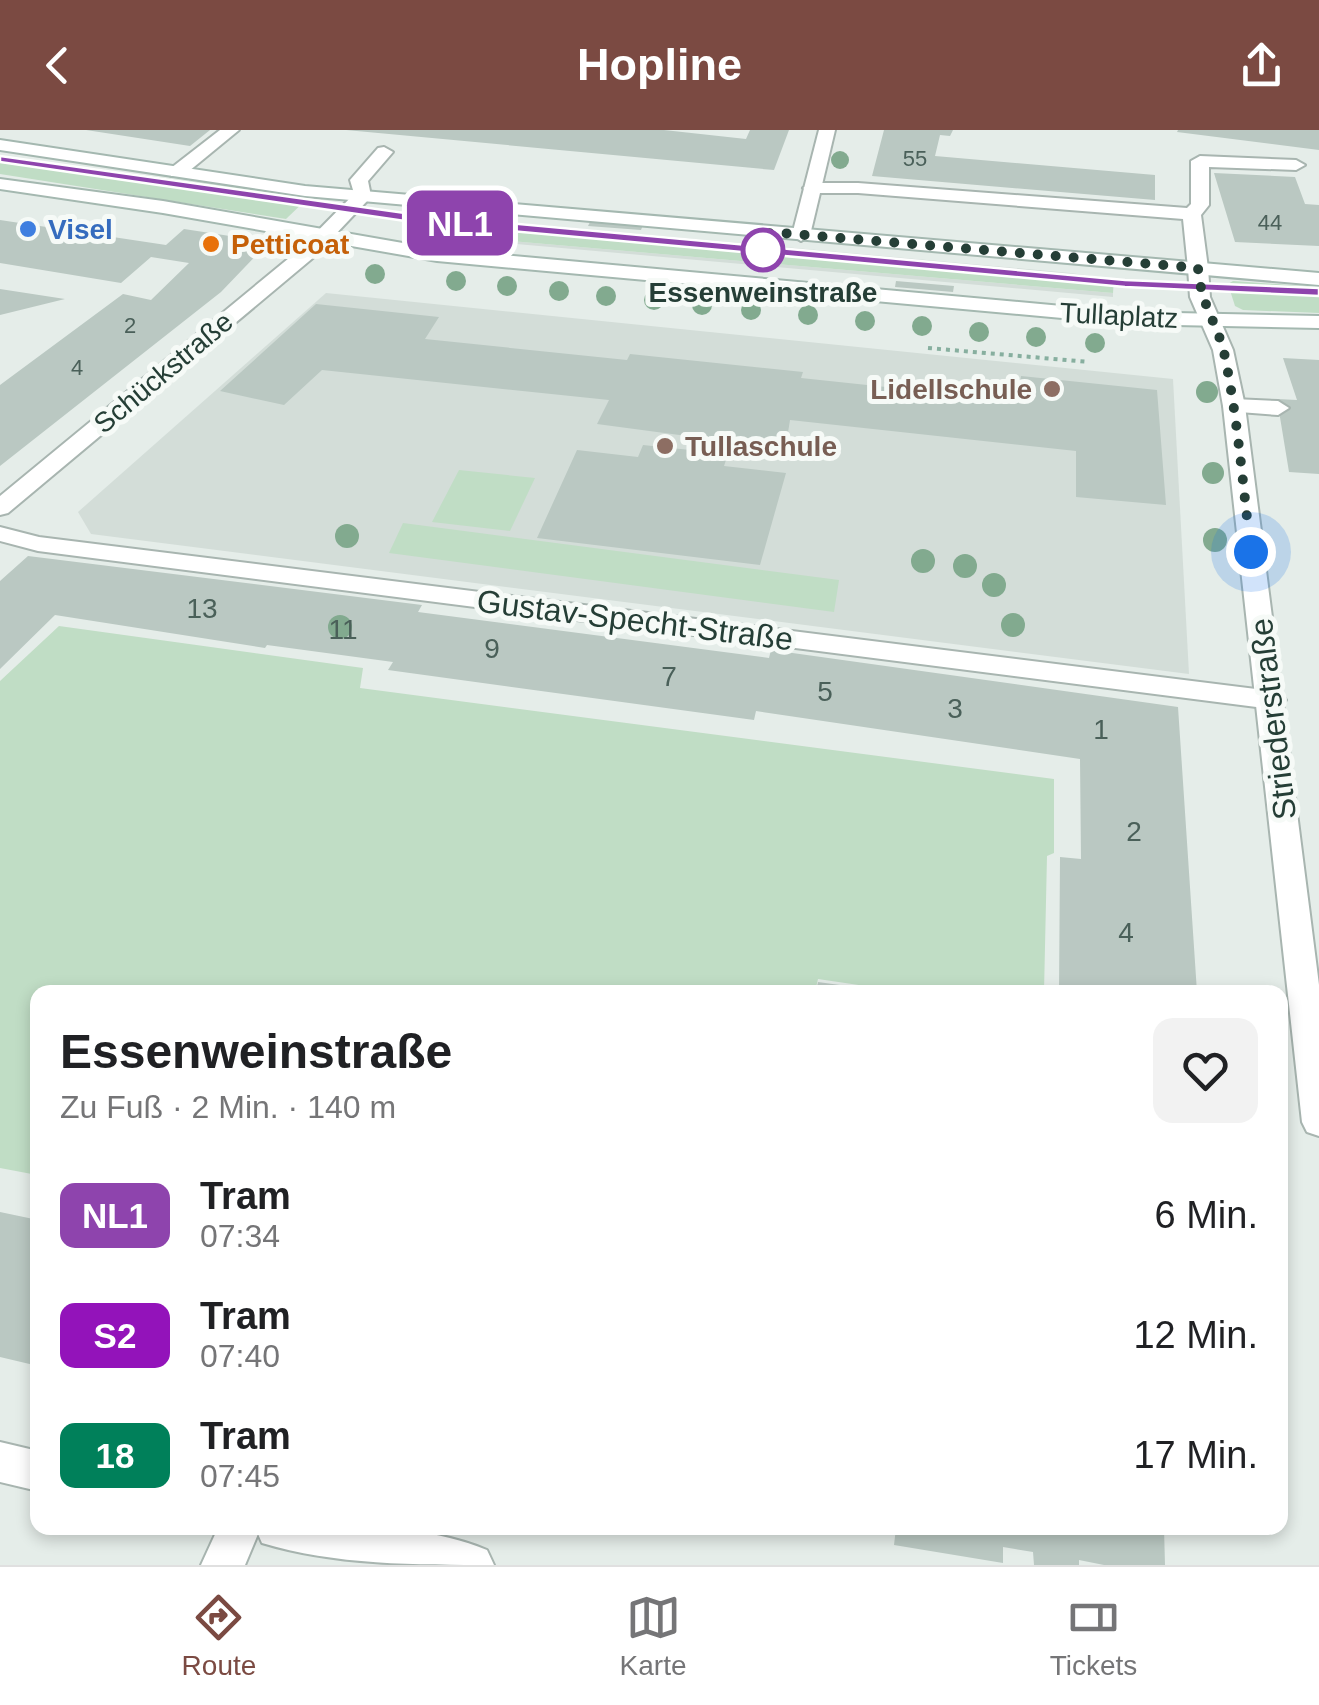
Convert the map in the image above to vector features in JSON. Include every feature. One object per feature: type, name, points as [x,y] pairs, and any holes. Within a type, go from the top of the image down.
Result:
[{"type":"street","points":[[176,172],[231,130]]},
{"type":"street","points":[[801,235],[827,130]]},
{"type":"street","name":"Tullaplatz","points":[[0,145],[304,191],[1198,268],[1200,297],[1210,320],[1103,316],[437,255],[0,184]]},
{"type":"street","points":[[326,235],[362,196],[360,180],[384,152]]},
{"type":"street","points":[[812,188],[858,188],[1192,214],[1200,206],[1200,161],[1296,165]]},
{"type":"street","points":[[1192,214],[1198,268],[1319,279]]},
{"type":"street","name":"Schückstraße","points":[[0,508],[326,235]]},
{"type":"street","points":[[1210,320],[1319,322]]},
{"type":"street","name":"Striederstraße","points":[[1210,320],[1224,350],[1234,406],[1272,700],[1319,1122]]},
{"type":"street","points":[[1234,406],[1278,408]]},
{"type":"street","name":"Gustav-Specht-Straße","points":[[0,534],[38,544],[1272,700]]},
{"type":"street","points":[[0,1462],[30,1469]]},
{"type":"street","points":[[223,1565],[237,1535]]},
{"type":"street","points":[[314,1535],[472,1565]]},
{"type":"shaded area","points":[[430,215],[1114,279],[530,227],[528,231],[457,225],[458,220]]},
{"type":"shaded area","points":[[416,235],[1113,293],[1113,297]]},
{"type":"shaded area","name":"Tullaschule","points":[[326,293],[1173,379],[1189,674],[91,534],[78,512]]},
{"type":"green space","points":[[0,156],[309,197],[286,219],[0,174]]},
{"type":"green space","points":[[429,217],[459,221],[458,225],[528,231],[530,227],[1114,279],[1113,293],[417,233]]},
{"type":"green space","points":[[1233,281],[1319,287],[1319,313],[1243,310],[1235,306],[1228,284]]},
{"type":"green space","points":[[459,470],[535,478],[510,531],[432,522]]},
{"type":"green space","points":[[403,523],[839,580],[834,612],[389,553]]},
{"type":"green space","points":[[59,626],[363,668],[360,688],[1054,779],[1054,853],[1047,856],[1044,985],[859,985],[818,979],[817,985],[30,985],[30,1174],[0,1168],[0,681]]},
{"type":"building","points":[[86,130],[210,130],[190,146]]},
{"type":"building","points":[[346,130],[664,130],[746,139],[750,130],[789,130],[774,170]]},
{"type":"building","points":[[884,130],[953,130],[950,136],[940,135],[935,156],[1155,175],[1155,200],[872,176]]},
{"type":"building","points":[[1319,130],[1319,150],[1177,132]]},
{"type":"building","points":[[1214,173],[1295,177],[1305,204],[1319,205],[1319,246],[1235,242]]},
{"type":"building","points":[[0,220],[166,245],[184,229],[269,242],[221,292],[0,466],[0,385],[123,294],[151,300],[189,263],[151,257],[121,283],[0,263]]},
{"type":"building","points":[[591,220],[643,225],[641,230],[588,226]]},
{"type":"building","points":[[896,281],[954,286],[953,292],[895,287]]},
{"type":"building","points":[[0,289],[65,299],[0,315]]},
{"type":"building","points":[[316,304],[439,317],[425,339],[627,360],[630,354],[803,372],[801,378],[1018,401],[1021,376],[1157,390],[1166,505],[1076,497],[1076,451],[790,420],[786,445],[702,438],[597,424],[609,400],[322,370],[284,405],[220,391]]},
{"type":"building","points":[[1283,358],[1319,360],[1319,474],[1289,472],[1277,399],[1297,400]]},
{"type":"building","points":[[643,445],[728,454],[724,466],[786,473],[760,565],[537,538],[577,450],[638,457]]},
{"type":"building","points":[[28,556],[422,605],[418,612],[769,658],[771,650],[1178,707],[1197,985],[1059,985],[1060,857],[1081,859],[1080,759],[756,711],[754,720],[388,670],[393,662],[267,645],[265,648],[55,615],[0,669],[0,581]]},
{"type":"building","points":[[0,1212],[30,1218],[30,1364],[0,1357]]},
{"type":"building","points":[[895,1535],[1164,1535],[1165,1565],[1104,1565],[1079,1560],[1079,1565],[1034,1565],[1033,1552],[1003,1547],[1003,1563],[894,1545]]},
{"type":"tram line","points":[[0,160],[411,218],[1125,284],[1319,292]]},
{"type":"tram line","name":"NL1","points":[[0,160],[412,218],[1125,284],[1319,292]]},
{"type":"place","name":"Visel","points":[[28,229]]},
{"type":"place","name":"Petticoat","points":[[211,244]]},
{"type":"place","name":"Essenweinstraße","points":[[763,250]]},
{"type":"place","name":"Lidellschule","points":[[1052,389]]},
{"type":"place","name":"Tullaschule","points":[[665,446]]},
{"type":"route","points":[[763,250],[770,232],[1198,268],[1200,297],[1224,350],[1251,552]]}]
